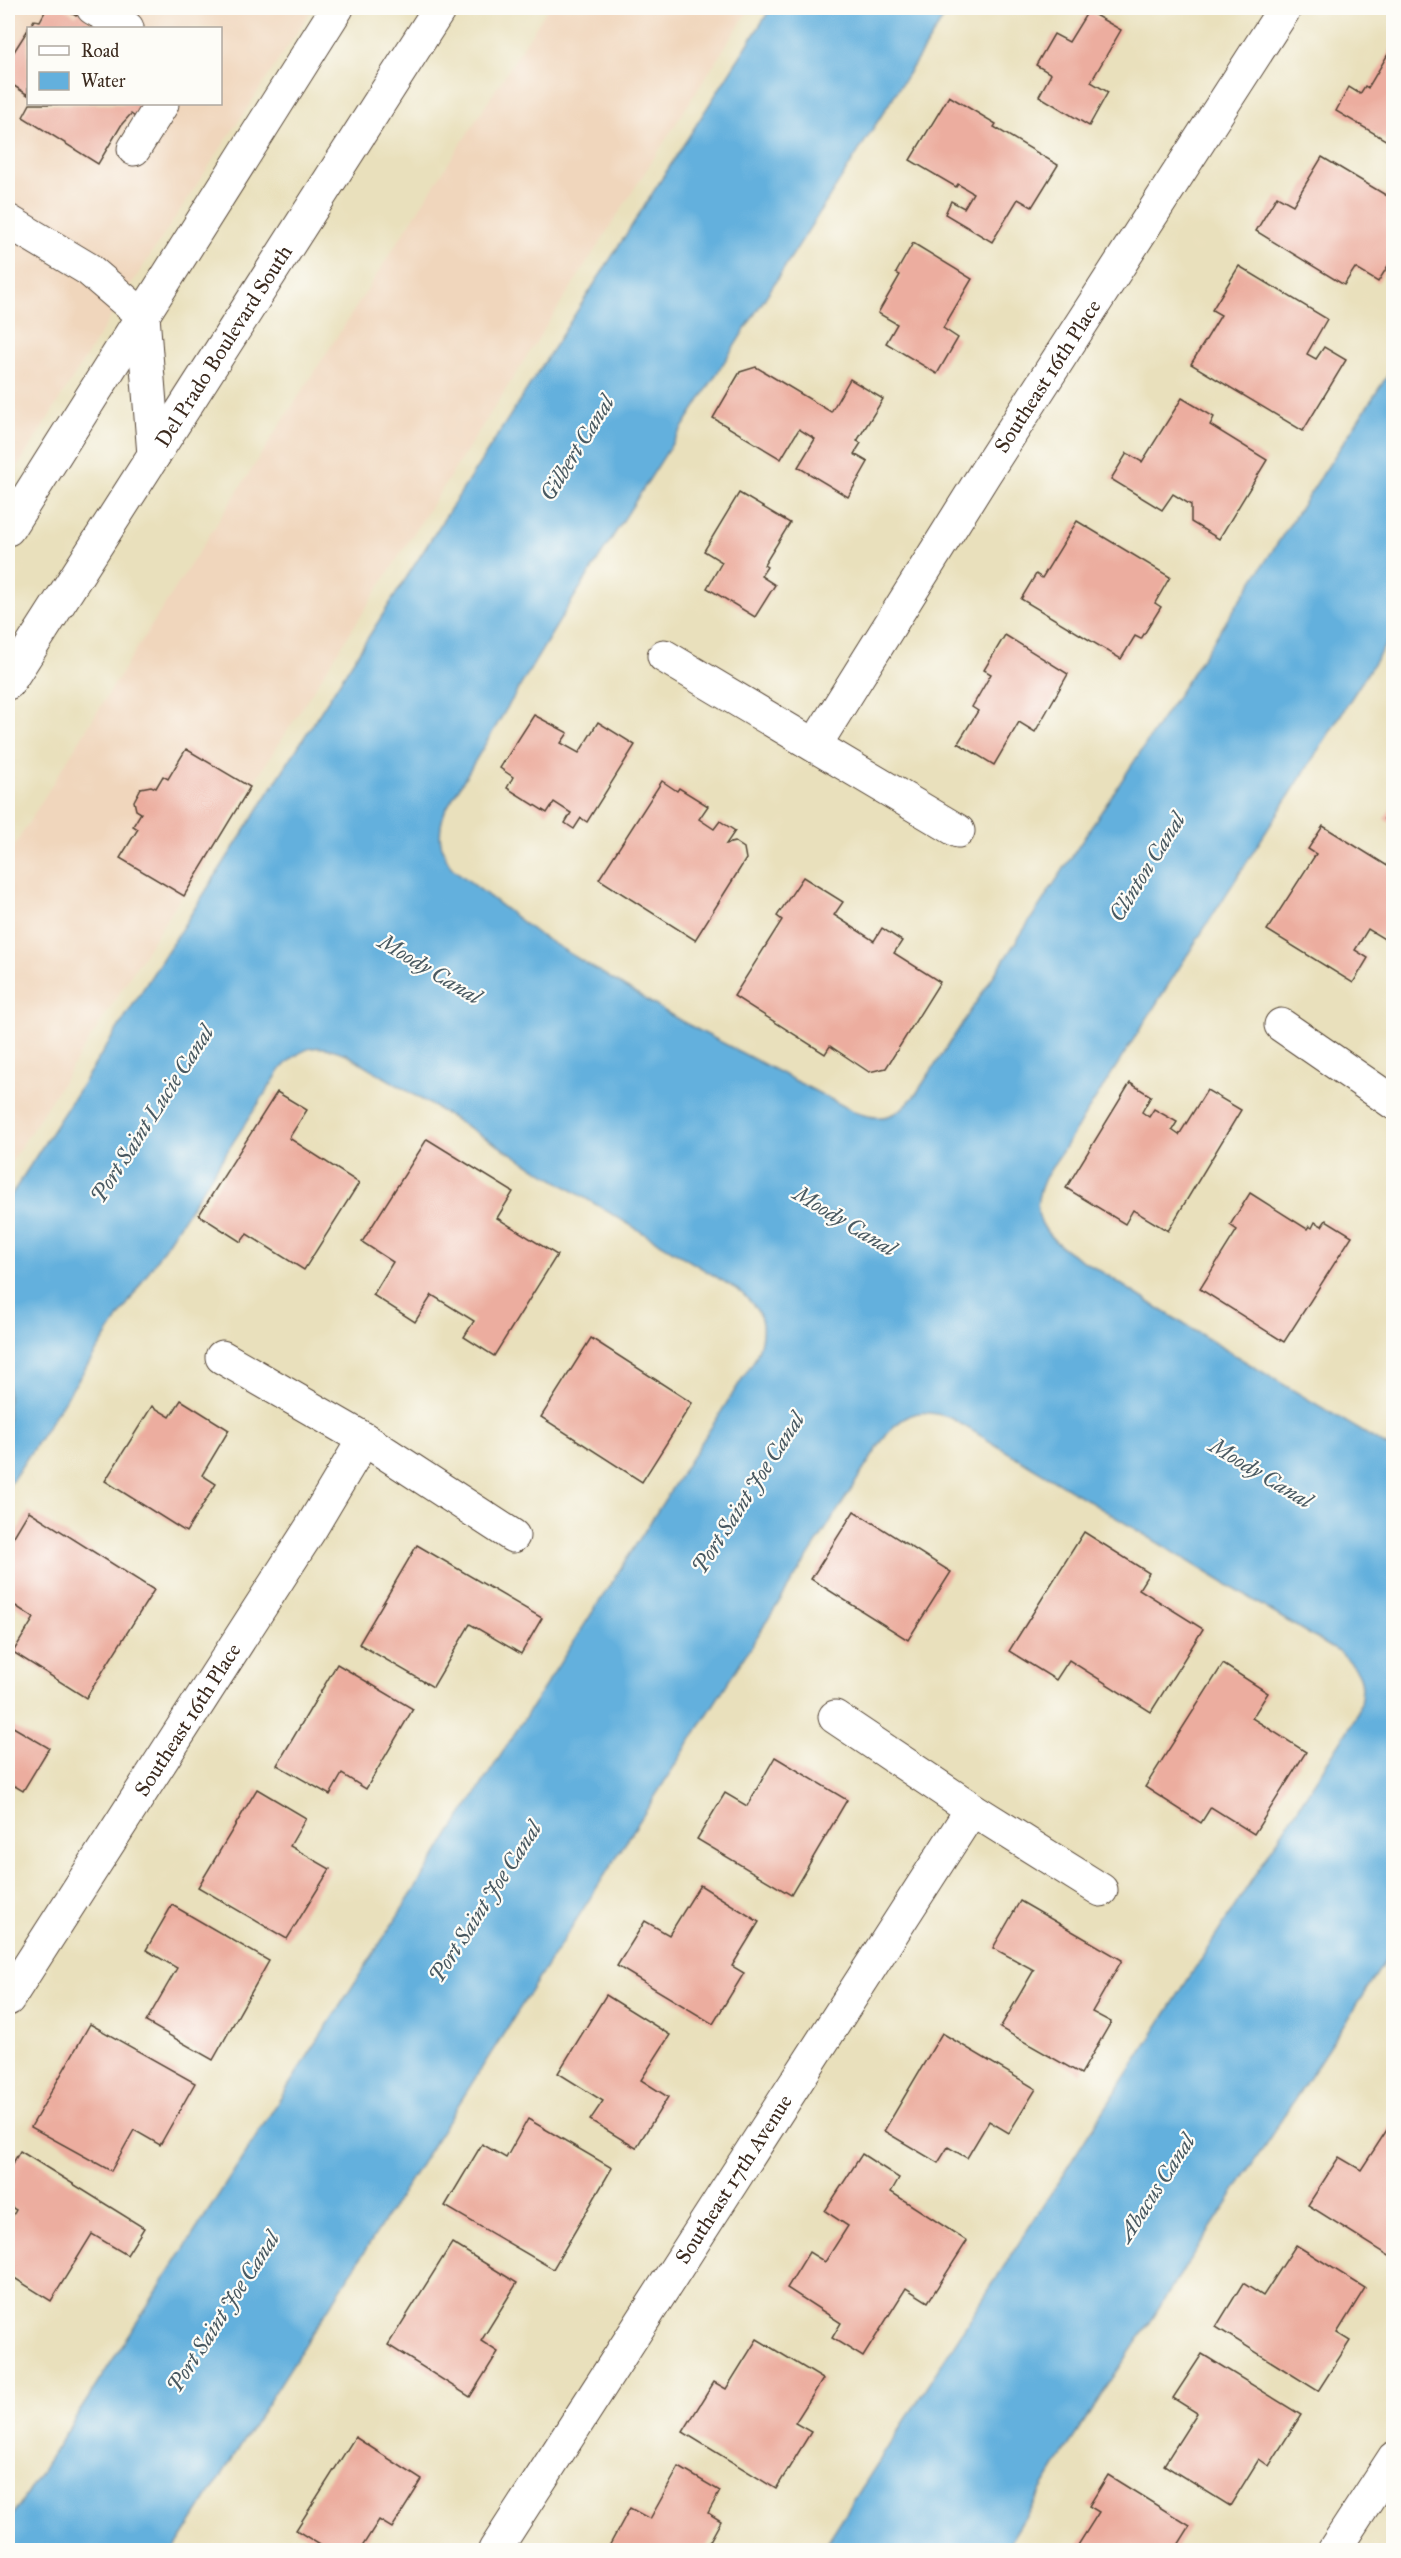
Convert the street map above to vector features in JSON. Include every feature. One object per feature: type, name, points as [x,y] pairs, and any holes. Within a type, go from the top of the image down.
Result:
[{"type":"street","points":[[93,8],[125,27]]},
{"type":"street","points":[[8,529],[337,8]]},
{"type":"street","name":"Del Prado Boulevard South","points":[[8,683],[440,8]]},
{"type":"street","name":"Southeast 16th Place","points":[[815,745],[985,473],[1285,8]]},
{"type":"street","points":[[134,149],[161,105]]},
{"type":"street","points":[[8,221],[88,269],[143,316],[154,455]]},
{"type":"street","points":[[664,656],[958,831]]},
{"type":"street","points":[[1281,1025],[1394,1103]]},
{"type":"street","points":[[222,1357],[364,1439],[513,1536]]},
{"type":"street","name":"Southeast 16th Place","points":[[8,1999],[311,1528],[364,1439]]},
{"type":"street","points":[[835,1717],[972,1809],[1101,1890]]},
{"type":"street","name":"Southeast 17th Avenue","points":[[495,2550],[972,1809]]},
{"type":"street","points":[[1334,2550],[1394,2458]]},
{"type":"shaded area","points":[[8,8],[313,8],[123,297],[8,483]]},
{"type":"shaded area","points":[[548,8],[750,8],[8,1167],[8,856],[128,662]]},
{"type":"water","points":[[771,8],[950,8],[566,610],[445,811],[440,833],[444,854],[452,868],[539,935],[681,1021],[855,1112],[874,1117],[896,1113],[916,1094],[1393,367],[1393,633],[1045,1178],[1040,1191],[1038,1210],[1045,1229],[1065,1249],[1215,1344],[1393,1450],[1393,1949],[1069,2445],[1005,2550],[822,2550],[1355,1719],[1362,1689],[1358,1673],[1337,1651],[953,1419],[933,1413],[917,1413],[910,1416],[887,1433],[174,2550],[8,2550],[8,2523],[755,1359],[762,1338],[762,1321],[754,1306],[738,1290],[346,1054],[326,1048],[310,1048],[296,1055],[281,1069],[8,1487],[8,1200]]},
{"type":"building","points":[[47,8],[63,8],[76,16],[79,11],[96,27],[30,27],[34,20],[40,21]]},
{"type":"building","points":[[1088,11],[1121,30],[1091,82],[1108,92],[1089,126],[1039,96],[1051,74],[1036,65],[1054,34],[1069,42]]},
{"type":"building","points":[[27,31],[27,94],[8,82],[8,61]]},
{"type":"building","points":[[1394,44],[1394,145],[1336,111],[1349,87],[1360,94],[1365,86],[1368,88]]},
{"type":"building","points":[[949,96],[996,124],[994,127],[1058,165],[1032,207],[1018,199],[992,242],[945,214],[951,201],[964,208],[973,193],[958,184],[956,187],[910,160]]},
{"type":"building","points":[[29,105],[143,105],[135,117],[131,114],[122,124],[98,164],[23,117]]},
{"type":"building","points":[[1322,157],[1394,200],[1394,256],[1378,282],[1355,268],[1344,285],[1256,231],[1277,196],[1293,205]]},
{"type":"building","points":[[913,243],[972,279],[943,328],[958,338],[937,374],[886,343],[897,324],[878,313],[900,275],[896,273]]},
{"type":"building","points":[[1239,266],[1327,319],[1307,354],[1316,359],[1324,347],[1346,360],[1303,431],[1191,364],[1221,315],[1212,310]]},
{"type":"building","points":[[756,367],[831,412],[850,379],[883,399],[857,441],[861,443],[854,454],[868,462],[848,497],[798,467],[815,439],[799,429],[781,459],[713,418],[740,372]]},
{"type":"building","points":[[1182,398],[1214,417],[1210,425],[1267,460],[1219,539],[1191,522],[1191,505],[1173,494],[1162,510],[1111,479],[1127,453],[1142,462]]},
{"type":"building","points":[[739,493],[790,523],[764,565],[767,567],[761,576],[775,585],[755,617],[707,588],[722,562],[704,551]]},
{"type":"building","points":[[1077,521],[1170,577],[1155,603],[1161,607],[1141,639],[1135,636],[1121,659],[1021,599],[1036,574],[1042,578]]},
{"type":"building","points":[[1005,635],[1068,674],[1035,732],[1019,722],[994,765],[958,743],[978,711],[972,707],[991,674],[984,670]]},
{"type":"building","points":[[534,715],[568,733],[561,743],[579,753],[598,722],[635,745],[587,822],[581,818],[574,829],[565,823],[571,813],[554,802],[547,813],[507,788],[513,777],[500,768]]},
{"type":"building","points":[[186,749],[250,787],[184,896],[120,858],[138,829],[133,826],[141,813],[136,810],[134,801],[141,788],[151,786],[156,788],[163,776],[168,779]]},
{"type":"building","points":[[662,781],[677,791],[679,788],[708,806],[699,819],[714,829],[720,821],[735,831],[726,844],[735,842],[744,848],[746,859],[695,940],[599,879]]},
{"type":"building","points":[[1394,804],[1394,825],[1384,819]]},
{"type":"building","points":[[1323,826],[1394,870],[1394,945],[1368,929],[1355,950],[1368,958],[1353,983],[1267,930],[1316,854],[1308,849]]},
{"type":"building","points":[[803,877],[843,902],[834,915],[874,941],[882,928],[902,941],[894,953],[940,982],[886,1068],[869,1072],[830,1046],[825,1054],[734,996],[782,920],[777,916]]},
{"type":"building","points":[[1130,1083],[1151,1096],[1142,1112],[1149,1117],[1154,1109],[1177,1122],[1172,1130],[1179,1135],[1207,1090],[1241,1110],[1168,1231],[1133,1210],[1125,1224],[1066,1188]]},
{"type":"building","points":[[277,1092],[307,1110],[289,1138],[359,1183],[304,1270],[247,1234],[241,1242],[199,1215]]},
{"type":"building","points":[[427,1139],[513,1192],[497,1218],[557,1255],[494,1356],[464,1337],[474,1321],[432,1295],[415,1322],[373,1295],[393,1262],[362,1242]]},
{"type":"building","points":[[1250,1193],[1307,1229],[1309,1226],[1312,1228],[1315,1222],[1322,1226],[1326,1220],[1352,1236],[1284,1342],[1200,1289],[1237,1230],[1230,1225]]},
{"type":"building","points":[[591,1338],[692,1403],[642,1482],[541,1417]]},
{"type":"building","points":[[181,1400],[229,1430],[202,1475],[216,1484],[186,1532],[105,1481],[152,1406],[170,1417]]},
{"type":"building","points":[[29,1511],[154,1590],[86,1698],[13,1652],[34,1618],[8,1601],[8,1546]]},
{"type":"building","points":[[854,1511],[951,1572],[908,1640],[811,1579]]},
{"type":"building","points":[[1084,1532],[1149,1573],[1139,1589],[1203,1629],[1151,1712],[1069,1660],[1056,1680],[1009,1651]]},
{"type":"building","points":[[417,1545],[542,1618],[521,1654],[470,1624],[433,1687],[359,1644]]},
{"type":"building","points":[[337,1664],[413,1709],[366,1789],[342,1774],[330,1795],[277,1765]]},
{"type":"building","points":[[1223,1664],[1268,1693],[1252,1718],[1306,1752],[1254,1834],[1211,1807],[1201,1823],[1145,1787]]},
{"type":"building","points":[[8,1724],[49,1748],[23,1791],[8,1782]]},
{"type":"building","points":[[775,1757],[847,1800],[791,1895],[697,1839],[725,1793],[747,1806]]},
{"type":"building","points":[[257,1789],[306,1818],[290,1846],[330,1869],[287,1939],[198,1887]]},
{"type":"building","points":[[700,1885],[759,1922],[732,1966],[744,1973],[713,2024],[617,1966],[645,1921],[669,1935]]},
{"type":"building","points":[[1020,1901],[1122,1960],[1092,2012],[1111,2022],[1081,2074],[1000,2028],[1034,1970],[993,1948]]},
{"type":"building","points":[[172,1905],[269,1961],[213,2060],[146,2022],[177,1968],[146,1950]]},
{"type":"building","points":[[606,1995],[670,2035],[641,2080],[668,2097],[636,2148],[590,2120],[603,2101],[558,2073]]},
{"type":"building","points":[[90,2024],[195,2083],[160,2145],[134,2130],[111,2171],[31,2127]]},
{"type":"building","points":[[942,2033],[1036,2089],[1009,2133],[989,2121],[967,2158],[948,2147],[938,2163],[884,2131]]},
{"type":"building","points":[[528,2119],[612,2168],[553,2269],[445,2206],[482,2144],[506,2158]]},
{"type":"building","points":[[1394,2119],[1394,2259],[1308,2205],[1339,2157],[1361,2170]]},
{"type":"building","points":[[20,2151],[144,2228],[127,2255],[92,2234],[51,2301],[8,2274],[8,2224],[16,2210],[8,2205],[8,2171]]},
{"type":"building","points":[[862,2154],[899,2178],[891,2192],[967,2241],[928,2302],[906,2288],[863,2357],[832,2338],[841,2323],[787,2288],[809,2252],[825,2262],[848,2226],[825,2211]]},
{"type":"building","points":[[452,2243],[517,2283],[481,2341],[498,2352],[470,2397],[388,2345]]},
{"type":"building","points":[[1296,2245],[1365,2288],[1337,2333],[1350,2341],[1318,2391],[1216,2327],[1243,2283],[1263,2296]]},
{"type":"building","points":[[757,2339],[823,2379],[795,2423],[811,2432],[776,2489],[683,2432],[714,2382],[726,2389]]},
{"type":"building","points":[[1202,2354],[1301,2415],[1269,2466],[1259,2459],[1230,2506],[1164,2465],[1197,2413],[1173,2398]]},
{"type":"building","points":[[355,2437],[422,2480],[392,2528],[379,2520],[360,2550],[328,2550],[296,2530]]},
{"type":"building","points":[[679,2467],[720,2491],[708,2513],[721,2521],[705,2550],[607,2550],[630,2508],[650,2519]]},
{"type":"building","points":[[1108,2475],[1190,2526],[1175,2550],[1075,2550],[1099,2512],[1089,2506]]},
{"type":"water label","name":"Gilbert Canal","points":[[577,448]]},
{"type":"water label","name":"Clinton Canal","points":[[1147,867]]},
{"type":"water label","name":"Moody Canal","points":[[430,969]]},
{"type":"water label","name":"Port Saint Lucie Canal","points":[[152,1114]]},
{"type":"water label","name":"Moody Canal","points":[[845,1221]]},
{"type":"water label","name":"Moody Canal","points":[[1261,1473]]},
{"type":"water label","name":"Port Saint Joe Canal","points":[[748,1493]]},
{"type":"water label","name":"Port Saint Joe Canal","points":[[485,1902]]},
{"type":"water label","name":"Abacus Canal","points":[[1156,2188]]},
{"type":"water label","name":"Port Saint Joe Canal","points":[[223,2312]]}]
